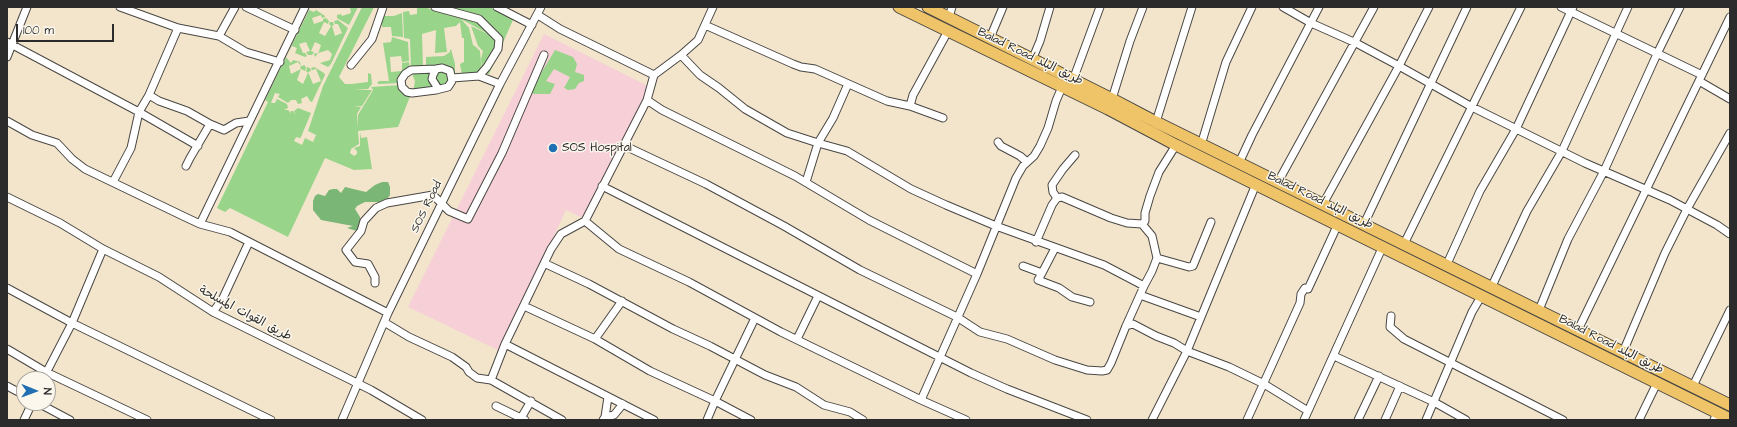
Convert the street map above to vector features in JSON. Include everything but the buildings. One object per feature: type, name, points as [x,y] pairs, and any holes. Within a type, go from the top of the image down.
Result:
[{"type":"highway","name":"Balad Road طريق البلد","points":[[899,7],[1482,295],[1657,383],[1715,416],[1730,419]]},
{"type":"highway","name":"Balad Road طريق البلد","points":[[928,7],[950,12],[990,38],[1032,60],[1201,145],[1492,286],[1730,405]]},
{"type":"street","points":[[7,57],[9,44],[27,7]]},
{"type":"street","points":[[120,7],[178,28],[219,36],[246,52],[280,62]]},
{"type":"street","points":[[219,36],[235,7]]},
{"type":"street","points":[[246,7],[295,30]]},
{"type":"street","points":[[200,224],[249,121],[280,62],[305,7]]},
{"type":"street","points":[[351,65],[372,39],[383,7]]},
{"type":"street","points":[[435,7],[479,19],[499,39],[498,49],[479,76]]},
{"type":"street","points":[[497,7],[532,25]]},
{"type":"street","name":"SOS Road","points":[[342,420],[388,313],[440,204],[500,84],[541,7]]},
{"type":"street","points":[[491,380],[505,344],[546,264],[551,249],[561,234],[585,221],[647,100],[654,75],[698,40],[713,7]]},
{"type":"street","points":[[990,38],[1003,7]]},
{"type":"street","points":[[1032,60],[1040,41],[1050,7]]},
{"type":"street","points":[[1073,80],[1100,7]]},
{"type":"street","points":[[1112,99],[1130,41],[1143,7]]},
{"type":"street","points":[[1156,122],[1192,7]]},
{"type":"street","points":[[1201,145],[1226,62],[1252,7]]},
{"type":"street","points":[[1283,7],[1311,23],[1356,43],[1472,107],[1604,172],[1687,209],[1717,225],[1730,234]]},
{"type":"street","points":[[1239,163],[1252,135],[1319,7]]},
{"type":"street","points":[[1278,182],[1356,43],[1374,7]]},
{"type":"street","points":[[1322,204],[1399,66],[1429,7]]},
{"type":"street","points":[[1364,224],[1467,7]]},
{"type":"street","points":[[1404,244],[1521,7]]},
{"type":"street","points":[[1562,7],[1572,9],[1615,34],[1657,54],[1700,78],[1730,99]]},
{"type":"street","points":[[1492,286],[1526,211],[1562,151],[1628,7]]},
{"type":"street","points":[[1539,310],[1568,239],[1604,172],[1657,54],[1680,7]]},
{"type":"street","points":[[1447,264],[1480,191],[1516,129],[1572,9]]},
{"type":"street","points":[[538,15],[560,29],[654,75]]},
{"type":"street","points":[[1578,330],[1730,17]]},
{"type":"street","points":[[705,24],[793,64],[815,69],[888,101],[910,106],[943,118]]},
{"type":"street","points":[[113,182],[131,148],[139,112],[149,95],[178,28]]},
{"type":"street","points":[[910,106],[913,95],[948,31]]},
{"type":"street","points":[[9,44],[139,112],[198,146]]},
{"type":"street","points":[[375,283],[375,277],[368,264],[355,262],[346,250],[361,231],[364,221],[376,208],[393,201],[428,195],[433,195],[440,204],[459,216],[468,219],[502,153],[544,55]]},
{"type":"street","points":[[681,55],[700,75],[745,109],[787,133],[847,150],[911,189],[1036,242],[1104,265],[1144,286]]},
{"type":"street","points":[[442,68],[448,70],[452,78],[448,87],[412,94],[407,92],[402,87],[401,80],[405,74],[411,70],[442,68]]},
{"type":"street","points":[[436,69],[432,79],[437,87],[436,90]]},
{"type":"street","points":[[452,78],[479,76],[500,84]]},
{"type":"street","points":[[806,182],[818,143],[833,118],[848,84]]},
{"type":"street","points":[[921,400],[977,274],[1016,178],[1023,166],[1034,156],[1040,146],[1048,128],[1062,87]]},
{"type":"street","points":[[149,95],[159,102],[187,111],[224,130],[236,123],[249,121]]},
{"type":"street","points":[[647,100],[662,110],[806,182],[869,220],[977,274]]},
{"type":"street","points":[[7,121],[32,135],[57,143],[72,159],[85,168],[200,224],[230,232],[388,313]]},
{"type":"street","points":[[186,166],[210,124]]},
{"type":"street","points":[[1623,352],[1665,253],[1687,209],[1730,133]]},
{"type":"street","points":[[998,142],[1028,162]]},
{"type":"street","points":[[623,145],[706,184],[784,226],[860,270],[957,317],[980,332],[1007,339],[1055,360],[1087,370],[1107,370],[1157,258],[1152,236],[1142,224],[1127,223],[1111,218],[1064,197],[1057,198],[1052,205],[1036,242]]},
{"type":"street","points":[[1142,224],[1145,221],[1145,213],[1159,172],[1176,145]]},
{"type":"street","points":[[1057,198],[1052,192],[1052,185],[1063,169],[1076,155]]},
{"type":"street","points":[[1152,420],[1187,351],[1256,184]]},
{"type":"street","points":[[602,186],[939,358],[1007,389],[1087,420]]},
{"type":"street","name":"طريق القوات المسلحة","points":[[7,197],[60,223],[103,249],[159,277],[213,312],[358,383],[422,420]]},
{"type":"street","points":[[585,221],[619,249],[689,282],[754,318],[921,400],[966,420]]},
{"type":"street","points":[[1157,258],[1189,267],[1193,266],[1210,222]]},
{"type":"street","points":[[1247,420],[1300,303],[1301,294],[1305,288],[1308,289],[1338,224]]},
{"type":"street","points":[[213,312],[223,298],[249,242]]},
{"type":"street","points":[[1304,420],[1383,246]]},
{"type":"street","points":[[1055,248],[1038,280],[1059,288],[1072,297],[1090,302]]},
{"type":"street","points":[[47,371],[72,323],[103,249]]},
{"type":"street","points":[[546,264],[622,301],[673,329],[765,375],[796,386],[824,405],[850,412],[863,420]]},
{"type":"street","points":[[1023,266],[1042,272]]},
{"type":"street","points":[[7,288],[72,323],[271,420]]},
{"type":"street","points":[[1140,295],[1201,317]]},
{"type":"street","points":[[1426,420],[1472,312],[1482,295]]},
{"type":"street","points":[[797,339],[818,296]]},
{"type":"street","points":[[595,339],[610,320],[622,301]]},
{"type":"street","points":[[524,306],[595,339],[650,370],[751,420]]},
{"type":"street","points":[[1693,386],[1730,310]]},
{"type":"street","points":[[1391,316],[1390,327],[1404,339],[1563,420]]},
{"type":"street","points":[[707,420],[736,360],[754,318]]},
{"type":"street","points":[[384,322],[409,337],[452,358],[466,367],[469,372],[477,378],[491,380],[503,388],[530,401],[551,417],[562,420]]},
{"type":"street","points":[[1126,326],[1133,324],[1156,336],[1174,343],[1187,351],[1229,367],[1264,384],[1308,411]]},
{"type":"street","points":[[505,344],[654,420]]},
{"type":"street","points":[[7,349],[44,371]]},
{"type":"street","points":[[1334,356],[1434,402],[1466,420]]},
{"type":"street","points":[[1358,420],[1379,376]]},
{"type":"street","points":[[56,377],[147,420]]},
{"type":"street","points":[[1639,420],[1657,383]]},
{"type":"street","points":[[7,386],[16,391]]},
{"type":"street","points":[[1385,420],[1400,386]]},
{"type":"street","points":[[604,419],[608,397]]},
{"type":"street","points":[[496,406],[523,419],[530,401]]},
{"type":"street","points":[[604,419],[614,415],[623,404]]},
{"type":"street","points":[[53,411],[70,420]]},
{"type":"shaded area","name":"SOS Hospital","points":[[544,34],[650,87],[585,219],[566,210],[500,351],[408,307]]},
{"type":"green space","points":[[350,7],[358,7],[349,25],[337,18],[337,15],[341,14],[342,16],[351,13]]},
{"type":"green space","points":[[362,7],[374,7],[339,77],[345,84],[352,84],[368,82],[368,73],[371,74],[372,84],[368,89],[354,90],[372,90],[362,106],[354,106],[361,107],[357,114],[358,128],[358,115],[373,90],[371,87],[401,85],[411,94],[398,127],[358,131],[359,144],[351,149],[350,153],[354,156],[357,154],[357,151],[354,148],[360,146],[360,132],[361,138],[367,137],[372,169],[354,170],[325,158],[288,237],[230,208],[225,212],[217,208],[268,102],[265,100],[286,57],[291,63],[293,60],[300,62],[301,66],[298,62],[289,66],[291,74],[301,69],[297,80],[303,84],[308,73],[306,71],[307,67],[310,68],[311,71],[308,72],[313,84],[321,81],[316,69],[312,70],[311,68],[314,67],[325,75],[312,102],[307,96],[301,99],[302,103],[298,104],[296,100],[291,100],[288,103],[278,97],[280,94],[275,93],[271,103],[275,103],[277,99],[287,104],[288,108],[284,110],[288,110],[290,114],[291,111],[293,111],[296,115],[294,111],[298,108],[311,113],[301,137],[296,137],[294,141],[302,145],[305,138],[313,142],[316,135],[308,131],[323,86]]},
{"type":"green space","points":[[417,7],[424,7],[450,14],[427,7],[490,7],[513,20],[489,74],[486,74],[500,47],[502,36],[497,41],[495,39],[494,50],[482,68],[481,59],[483,51],[478,46],[471,26],[492,36],[461,19],[469,28],[473,45],[480,51],[482,75],[462,74],[460,64],[464,62],[464,38],[462,38],[460,22],[456,26],[444,28],[447,52],[435,53],[436,30],[422,34],[423,68],[411,69],[410,39],[404,38],[403,12],[409,11],[410,15],[417,14]]},
{"type":"green space","points":[[309,10],[314,12],[316,10],[325,16],[322,18],[321,15],[312,18],[314,24],[323,21],[323,19],[326,18],[329,21],[328,24],[324,22],[319,33],[325,36],[331,26],[329,24],[330,22],[333,22],[334,25],[332,26],[335,36],[342,33],[338,24],[335,24],[334,21],[338,20],[348,28],[331,64],[328,67],[320,63],[330,60],[332,54],[328,50],[318,53],[321,45],[315,42],[311,51],[314,52],[312,55],[308,55],[306,52],[310,51],[306,42],[299,44],[303,53],[307,56],[305,57],[295,53],[297,48],[292,46],[286,57]]},
{"type":"green space","points":[[402,13],[403,37],[392,36],[391,27],[382,27],[382,16],[394,16]]},
{"type":"green space","points":[[392,37],[408,42],[409,61],[402,62],[401,56],[390,57],[391,72],[402,71],[402,63],[409,62],[410,70],[400,83],[379,84],[377,83],[379,81],[389,81],[383,43],[391,42]]},
{"type":"green space","points":[[451,49],[455,64],[455,75],[453,73],[426,68],[426,57],[444,56],[450,52]]},
{"type":"green space","points":[[555,50],[573,57],[577,64],[575,72],[584,75],[584,81],[579,83],[575,89],[568,90],[564,88],[570,77],[554,69],[546,81],[555,84],[550,94],[533,94],[532,91],[540,75]]},
{"type":"green space","points":[[304,65],[306,67],[305,71],[300,67]]},
{"type":"green space","points":[[435,70],[429,80],[432,87],[413,92],[415,81],[411,71]]},
{"type":"green space","points":[[439,71],[447,73],[449,78],[448,83],[444,86],[438,86],[434,76]]},
{"type":"green space","points":[[382,182],[388,182],[390,187],[390,195],[388,198],[379,202],[365,202],[357,206],[355,209],[360,217],[360,226],[357,231],[347,228],[353,226],[321,220],[313,210],[313,201],[315,196],[318,194],[325,196],[329,190],[333,189],[337,189],[341,193],[345,187],[366,192]]},
{"type":"place","name":"SOS Hospital","points":[[553,148]]}]
